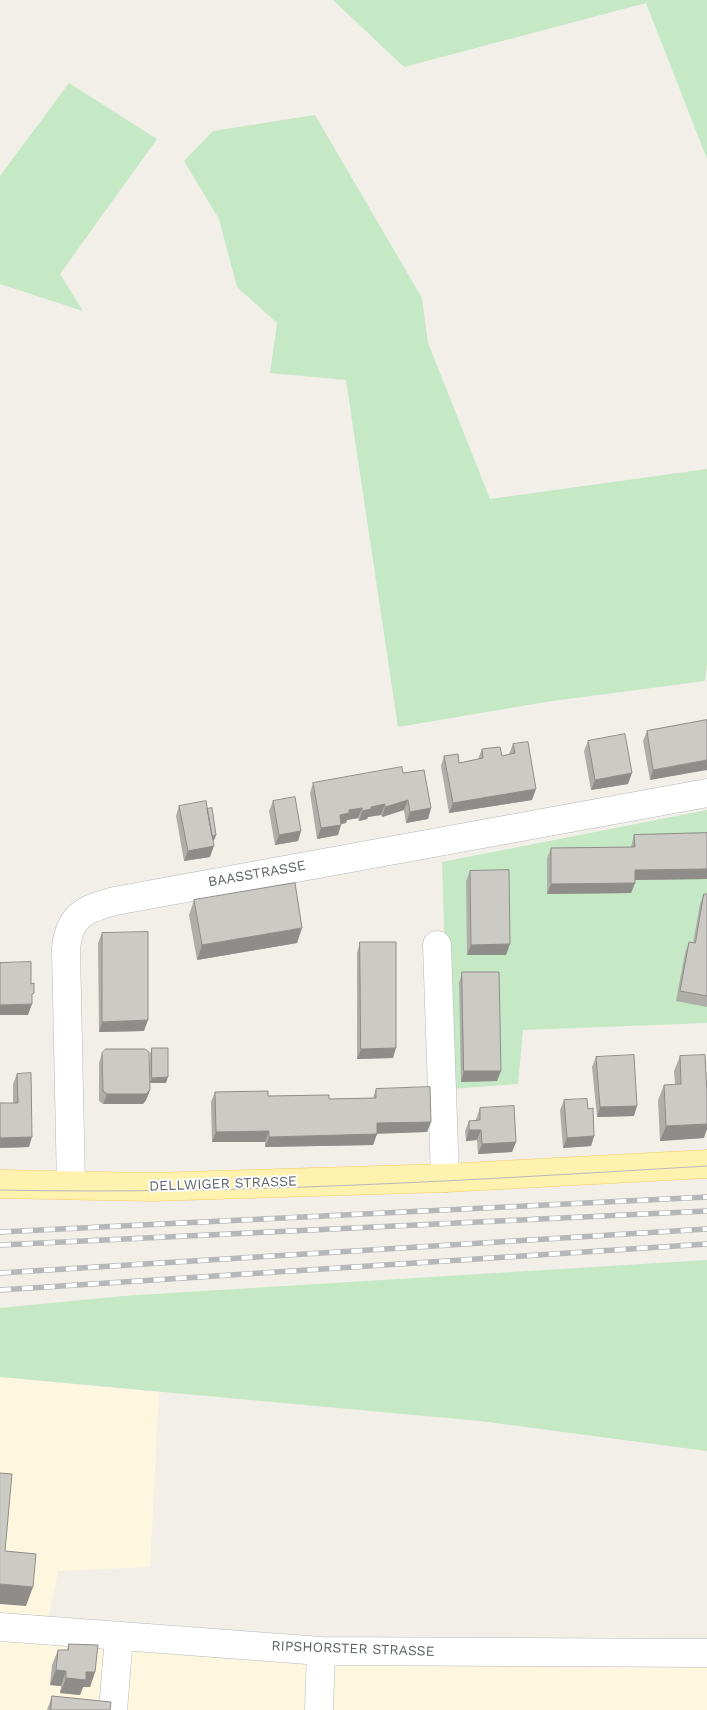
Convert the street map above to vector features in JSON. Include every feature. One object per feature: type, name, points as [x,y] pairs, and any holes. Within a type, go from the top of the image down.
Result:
[{"type":"main road","name":"DELLWIGER STRASSE","points":[[0,1184],[151,1187],[445,1178],[707,1164]]},
{"type":"street","name":"BAASSTRASSE","points":[[71,1185],[66,949],[70,925],[85,912],[95,906],[115,901],[707,792]]},
{"type":"street","points":[[437,945],[445,1178]]},
{"type":"street","name":"RIPSHORSTER STRASSE","points":[[0,1626],[119,1637],[321,1651],[707,1653]]},
{"type":"street","points":[[113,1710],[119,1637]]},
{"type":"street","points":[[319,1710],[321,1651]]},
{"type":"shaded area","points":[[0,1377],[159,1392],[150,1567],[58,1571],[47,1624],[707,1658],[707,1710],[0,1710]]},
{"type":"green space","points":[[333,0],[707,0],[707,159],[646,3],[404,67]]},
{"type":"green space","points":[[69,83],[157,139],[60,274],[83,311],[0,284],[0,176]]},
{"type":"green space","points":[[315,115],[422,298],[428,343],[490,499],[707,469],[707,663],[705,681],[552,701],[398,727],[346,380],[270,373],[277,323],[237,287],[219,219],[184,161],[213,131]]},
{"type":"green space","points":[[707,810],[707,1023],[523,1030],[518,1084],[449,1089],[442,862]]},
{"type":"green space","points":[[707,1260],[707,1451],[480,1421],[0,1377],[0,1308],[123,1296]]},
{"type":"building","points":[[707,720],[707,760],[653,770],[647,731]]},
{"type":"building","points":[[625,734],[632,773],[595,780],[588,741]]},
{"type":"building","points":[[528,742],[536,789],[453,803],[444,756],[458,754],[459,763],[483,758],[482,749],[500,747],[502,756],[515,753],[513,744]]},
{"type":"building","points":[[402,767],[403,773],[424,770],[431,808],[410,812],[408,800],[385,807],[385,804],[371,807],[371,809],[362,811],[362,808],[349,810],[349,813],[340,815],[341,825],[321,828],[313,783]]},
{"type":"building","points":[[295,797],[301,831],[279,835],[273,801]]},
{"type":"building","points":[[206,801],[214,846],[188,851],[179,806]]},
{"type":"building","points":[[212,808],[216,835],[212,836],[207,809]]},
{"type":"building","points":[[707,833],[707,869],[635,870],[635,883],[551,884],[551,848],[635,847],[634,835]]},
{"type":"building","points":[[509,870],[510,944],[471,945],[470,871]]},
{"type":"building","points":[[295,883],[302,928],[202,945],[194,900]]},
{"type":"building","points":[[704,894],[707,894],[707,996],[680,991],[689,942],[695,943]]},
{"type":"building","points":[[148,932],[148,1020],[102,1022],[102,933]]},
{"type":"building","points":[[360,942],[396,942],[396,1048],[361,1049]]},
{"type":"building","points":[[31,962],[31,984],[34,983],[32,1004],[0,1005],[0,963]]},
{"type":"building","points":[[462,972],[499,972],[501,1071],[464,1071]]},
{"type":"building","points":[[152,1048],[168,1048],[168,1077],[152,1078]]},
{"type":"building","points":[[106,1049],[145,1049],[149,1052],[150,1090],[146,1094],[107,1094],[103,1091],[102,1053]]},
{"type":"building","points":[[634,1055],[637,1106],[600,1107],[596,1057]]},
{"type":"building","points":[[705,1055],[707,1124],[666,1126],[664,1085],[681,1084],[680,1056]]},
{"type":"building","points":[[31,1073],[32,1137],[0,1138],[0,1103],[18,1103],[17,1074]]},
{"type":"building","points":[[430,1087],[431,1122],[377,1123],[377,1134],[269,1137],[269,1131],[216,1132],[215,1092],[268,1091],[268,1096],[329,1095],[329,1099],[376,1098],[376,1089]]},
{"type":"building","points":[[587,1099],[588,1109],[593,1108],[594,1136],[567,1138],[564,1100]]},
{"type":"building","points":[[514,1106],[516,1142],[482,1144],[481,1130],[469,1130],[469,1121],[480,1120],[480,1108]]},
{"type":"building","points":[[0,1473],[12,1474],[5,1551],[36,1554],[33,1587],[0,1584]]},
{"type":"building","points":[[69,1644],[98,1645],[95,1672],[86,1672],[86,1680],[66,1678],[66,1671],[56,1670],[58,1650],[68,1650]]},
{"type":"building","points":[[52,1696],[111,1702],[110,1710],[51,1710]]},
{"type":"tram line","points":[[0,1190],[177,1190],[354,1185],[707,1166]]},
{"type":"railway","points":[[0,1232],[707,1197]]},
{"type":"railway","points":[[0,1245],[707,1211]]},
{"type":"railway","points":[[0,1273],[707,1229]]},
{"type":"railway","points":[[0,1290],[707,1244]]}]
